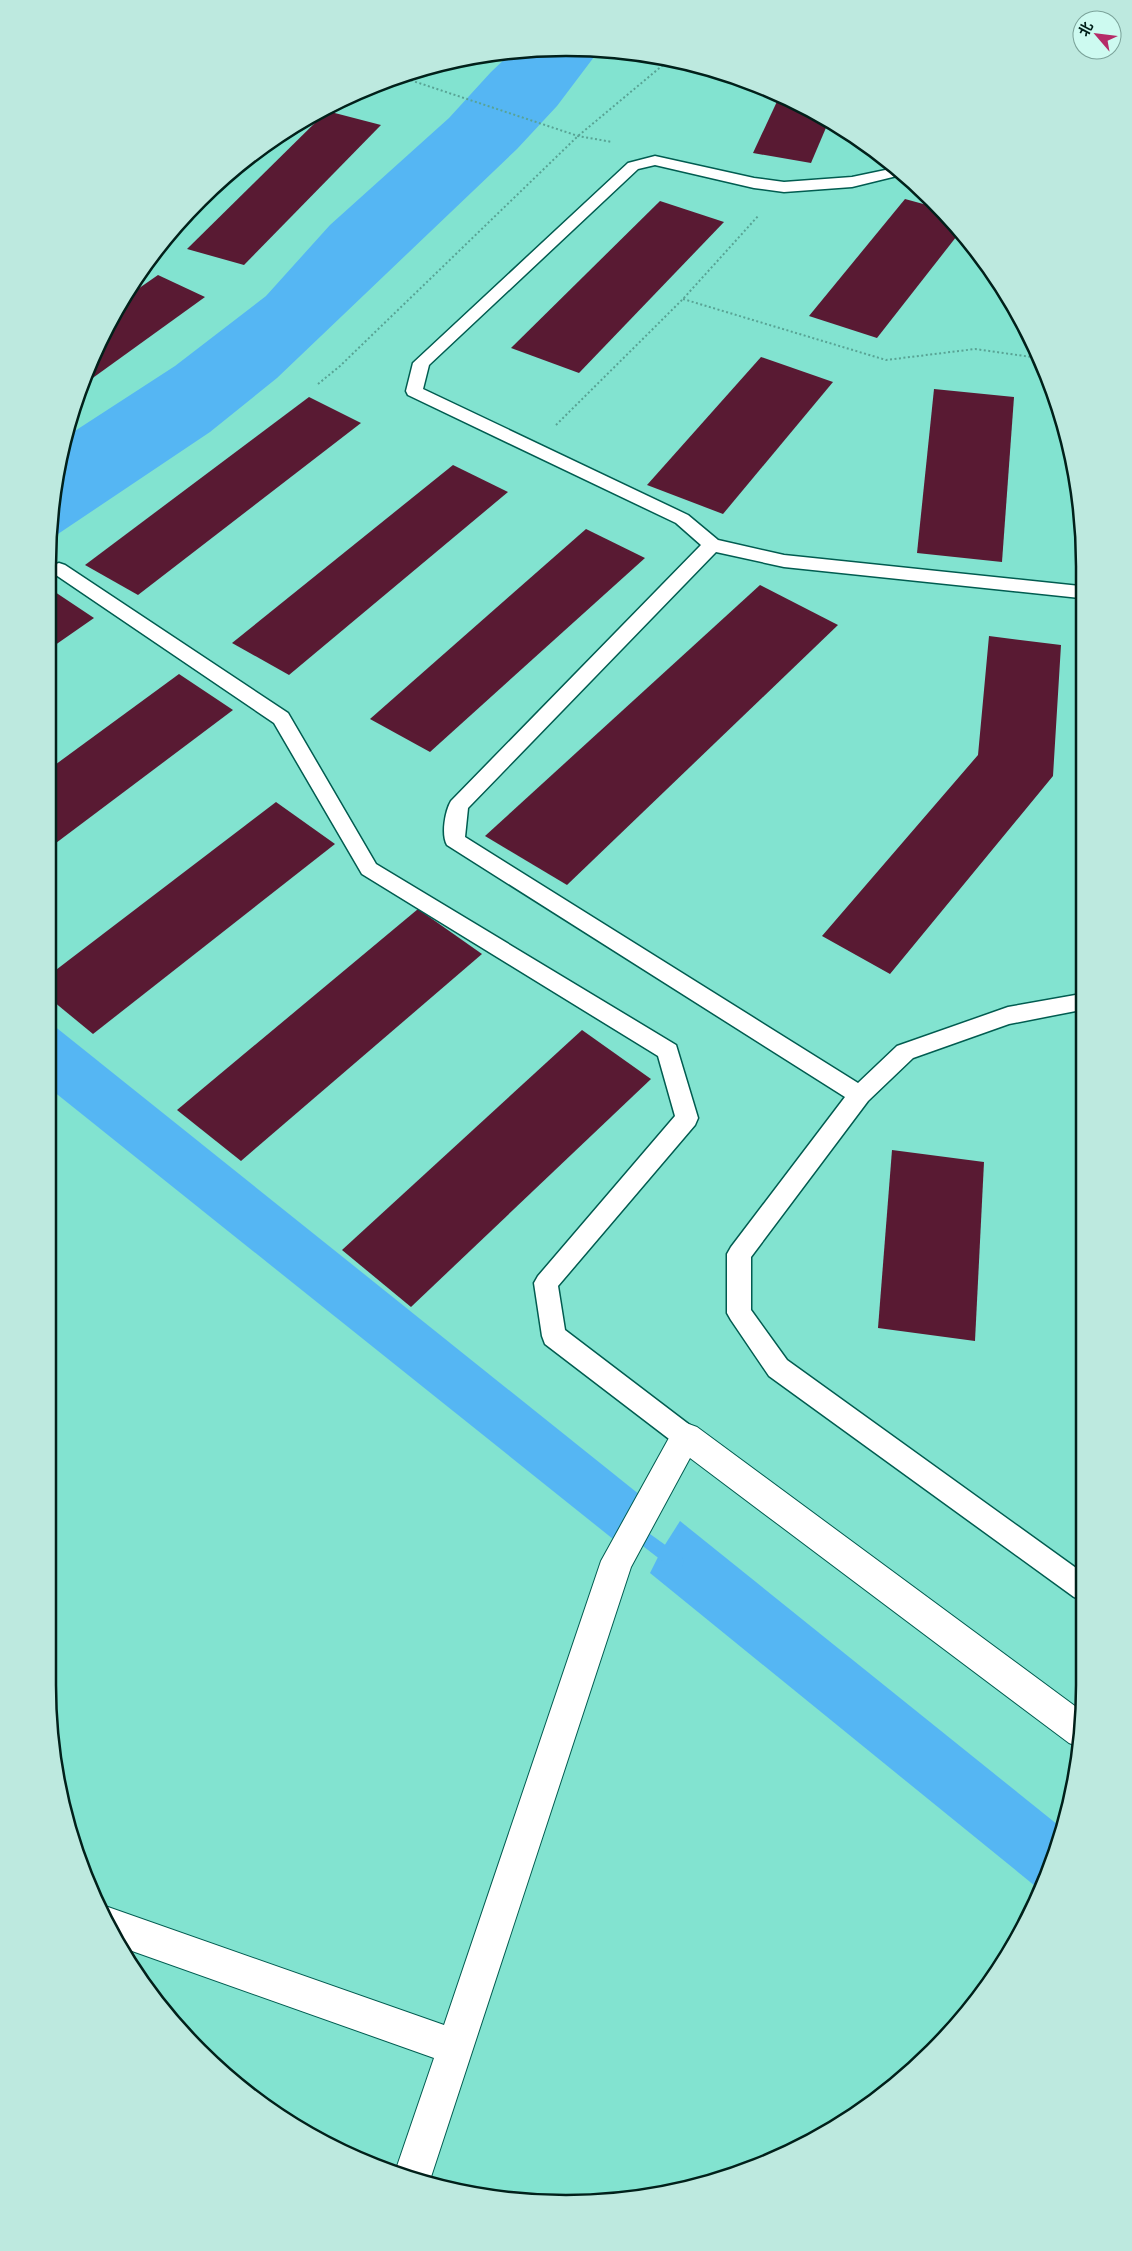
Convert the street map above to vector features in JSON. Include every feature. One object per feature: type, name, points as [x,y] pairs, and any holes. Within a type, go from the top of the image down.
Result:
[{"type":"street","points":[[414,2171],[617,1561],[686,1437],[1074,1726]]},
{"type":"street","points":[[119,1929],[455,2047]]},
{"type":"lane","points":[[890,173],[852,182],[784,187],[654,160],[634,166],[421,363],[414,391],[682,519],[712,545],[784,561],[1076,592]]},
{"type":"lane","points":[[712,545],[458,806],[454,840],[860,1095]]},
{"type":"lane","points":[[58,569],[282,718],[369,869],[668,1051],[687,1118],[546,1283],[554,1336],[686,1437]]},
{"type":"lane","points":[[1076,1003],[1008,1016],[905,1052],[860,1095],[739,1254],[739,1313],[778,1368],[1076,1583]]},
{"type":"path","points":[[318,384],[340,366],[578,136],[663,66]]},
{"type":"path","points":[[411,80],[578,136]]},
{"type":"path","points":[[533,448],[682,299],[784,187]]},
{"type":"path","points":[[682,299],[886,360],[975,348],[1030,357]]},
{"type":"water","points":[[533,57],[594,57],[557,106],[517,149],[277,378],[210,432],[57,535],[66,467],[75,431],[175,366],[266,296],[330,225],[449,118],[503,61]]},
{"type":"water","points":[[56,1027],[640,1495],[613,1539],[56,1093]]},
{"type":"water","points":[[680,1521],[1056,1824],[1049,1849],[1034,1885],[650,1573]]},
{"type":"building","points":[[777,102],[826,128],[811,163],[753,153]]},
{"type":"building","points":[[334,113],[381,125],[244,265],[187,249],[315,123]]},
{"type":"building","points":[[905,199],[924,204],[955,238],[877,338],[809,316]]},
{"type":"building","points":[[660,201],[724,222],[579,373],[511,348]]},
{"type":"building","points":[[158,275],[205,297],[92,378],[109,341],[139,288]]},
{"type":"building","points":[[761,357],[833,382],[723,514],[647,485]]},
{"type":"building","points":[[934,389],[1014,397],[1002,562],[917,553]]},
{"type":"building","points":[[309,397],[361,423],[138,595],[85,565]]},
{"type":"building","points":[[453,465],[508,492],[289,675],[232,643]]},
{"type":"building","points":[[586,529],[645,558],[430,752],[370,719]]},
{"type":"building","points":[[760,585],[838,625],[567,885],[485,836]]},
{"type":"building","points":[[56,593],[94,618],[56,644]]},
{"type":"building","points":[[989,636],[1061,645],[1053,776],[890,974],[822,936],[978,755]]},
{"type":"building","points":[[179,674],[233,710],[56,843],[56,764]]},
{"type":"building","points":[[276,802],[335,844],[93,1034],[56,1004],[56,970]]},
{"type":"building","points":[[418,909],[482,954],[241,1161],[177,1110]]},
{"type":"building","points":[[582,1030],[651,1079],[411,1307],[342,1250]]},
{"type":"building","points":[[892,1150],[984,1162],[975,1341],[878,1328]]},
{"type":"waterway","points":[[632,1528],[676,1562]]}]
